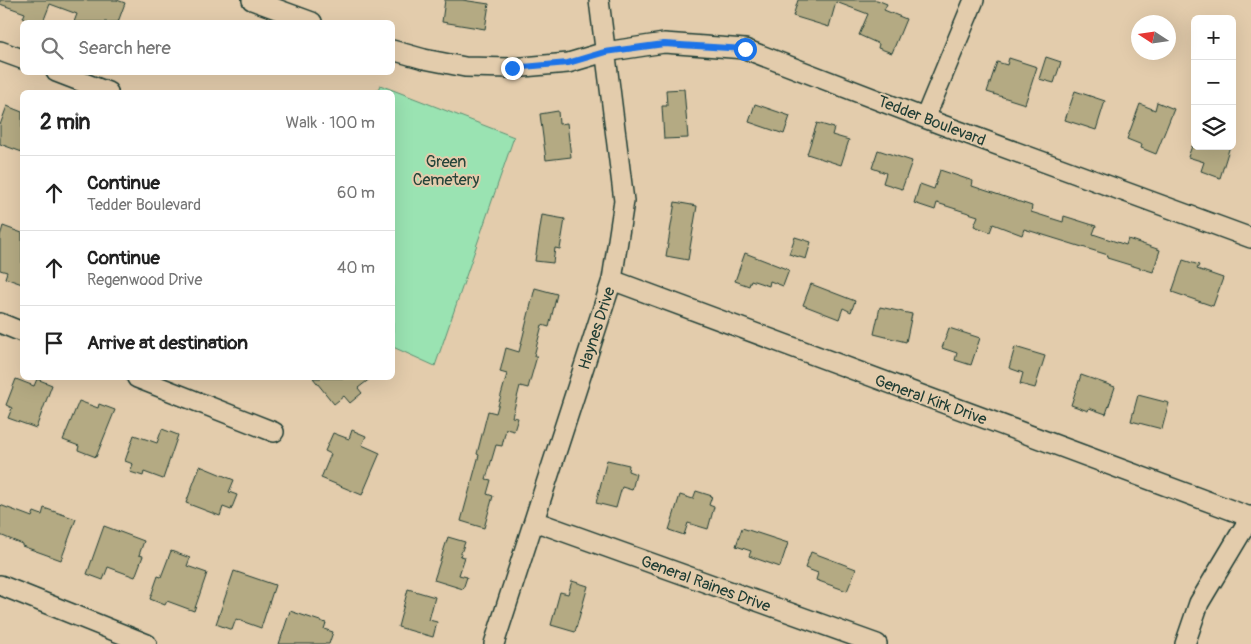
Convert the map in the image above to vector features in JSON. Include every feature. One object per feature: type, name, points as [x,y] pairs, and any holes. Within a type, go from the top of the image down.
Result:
[{"type":"street","points":[[252,0],[307,20]]},
{"type":"street","name":"Haynes Drive","points":[[494,644],[612,280],[624,201],[599,0]]},
{"type":"street","points":[[925,118],[974,0]]},
{"type":"street","name":"Tedder Boulevard","points":[[395,51],[424,59],[466,67],[512,68],[568,63],[605,52],[664,44],[745,49],[925,118],[1251,238]]},
{"type":"street","points":[[0,51],[20,59]]},
{"type":"street","points":[[64,75],[103,90]]},
{"type":"street","name":"General Kirk Drive","points":[[612,280],[1250,517]]},
{"type":"street","points":[[0,323],[20,331]]},
{"type":"street","points":[[142,380],[274,432]]},
{"type":"street","points":[[1185,644],[1199,603],[1250,517]]},
{"type":"street","name":"General Raines Drive","points":[[534,521],[877,644]]},
{"type":"street","points":[[0,585],[147,644]]},
{"type":"green space","name":"Green Cemetery","points":[[380,85],[393,90],[378,90]]},
{"type":"green space","name":"Green Cemetery","points":[[395,91],[514,137],[435,366],[395,348]]},
{"type":"building","points":[[0,0],[117,0],[125,3],[119,20],[75,20],[77,14],[50,4],[44,20],[28,20],[23,18],[25,13],[0,4]]},
{"type":"building","points":[[445,0],[462,0],[489,4],[485,29],[442,22]]},
{"type":"building","points":[[798,0],[877,0],[887,4],[884,10],[906,19],[892,53],[878,48],[879,44],[859,35],[868,14],[836,2],[829,27],[793,16]]},
{"type":"building","points":[[1046,57],[1061,62],[1054,83],[1039,79]]},
{"type":"building","points":[[1009,58],[1037,67],[1025,104],[987,92],[997,62],[1007,65]]},
{"type":"building","points":[[684,89],[688,138],[664,139],[662,106],[667,106],[666,90]]},
{"type":"building","points":[[1075,91],[1105,101],[1096,130],[1065,120]]},
{"type":"building","points":[[1157,102],[1174,109],[1156,154],[1141,148],[1142,145],[1127,139],[1140,104],[1155,110]]},
{"type":"building","points":[[755,104],[790,116],[784,134],[749,122]]},
{"type":"building","points":[[7,106],[20,111],[20,151],[0,144],[0,125]]},
{"type":"building","points":[[558,111],[559,124],[567,123],[571,157],[546,160],[540,114]]},
{"type":"building","points":[[817,123],[834,128],[832,135],[849,140],[841,165],[807,154]]},
{"type":"building","points":[[1191,149],[1229,150],[1220,178],[1201,171],[1204,162],[1188,157]]},
{"type":"building","points":[[878,150],[912,161],[902,189],[883,183],[886,173],[872,168]]},
{"type":"building","points":[[940,170],[973,181],[972,186],[1032,206],[1031,212],[1063,222],[1064,216],[1096,226],[1093,234],[1126,245],[1128,239],[1160,250],[1153,272],[1107,258],[1108,255],[1024,229],[1022,235],[993,224],[990,232],[974,226],[978,216],[937,203],[935,210],[914,203],[920,184],[934,189]]},
{"type":"building","points":[[675,202],[697,206],[688,260],[666,256]]},
{"type":"building","points":[[542,215],[565,219],[560,249],[555,248],[553,263],[535,261]]},
{"type":"building","points":[[3,226],[20,232],[20,283],[5,278],[7,272],[0,270],[0,236]]},
{"type":"building","points":[[795,237],[811,242],[806,259],[789,254]]},
{"type":"building","points":[[745,253],[789,270],[783,286],[770,281],[769,286],[751,280],[749,286],[735,281]]},
{"type":"building","points":[[1183,260],[1199,265],[1197,269],[1223,278],[1213,306],[1172,292]]},
{"type":"building","points":[[811,284],[855,301],[851,312],[843,308],[839,319],[803,305]]},
{"type":"building","points":[[535,288],[557,294],[549,327],[542,325],[534,356],[537,356],[528,388],[520,386],[512,417],[518,418],[514,431],[506,429],[502,446],[496,445],[486,479],[491,480],[487,494],[493,496],[484,528],[461,521],[479,455],[477,454],[488,411],[496,413],[507,374],[500,372],[506,348],[519,352]]},
{"type":"building","points":[[880,307],[912,314],[906,342],[874,334]]},
{"type":"building","points":[[949,328],[980,338],[971,365],[955,360],[957,353],[942,348]]},
{"type":"building","points":[[1015,347],[1045,356],[1035,388],[1020,384],[1023,373],[1009,368]]},
{"type":"building","points":[[1081,375],[1115,387],[1106,414],[1089,408],[1088,411],[1071,405]]},
{"type":"building","points":[[16,379],[34,386],[37,380],[52,385],[36,428],[8,418],[12,408],[6,405]]},
{"type":"building","points":[[315,380],[368,380],[358,388],[362,393],[350,403],[344,396],[334,404]]},
{"type":"building","points":[[1138,395],[1169,403],[1162,429],[1131,421]]},
{"type":"building","points":[[79,401],[98,408],[99,404],[115,410],[96,457],[78,450],[79,446],[63,440]]},
{"type":"building","points":[[162,429],[178,435],[163,479],[144,472],[143,476],[130,472],[133,464],[125,461],[134,435],[157,443]]},
{"type":"building","points":[[352,430],[366,436],[362,445],[380,453],[362,495],[321,478],[331,454],[325,451],[333,433],[349,439]]},
{"type":"building","points":[[607,460],[629,465],[628,471],[636,474],[632,490],[622,487],[616,508],[596,503]]},
{"type":"building","points":[[200,466],[234,480],[229,492],[237,495],[231,510],[223,507],[220,516],[186,503]]},
{"type":"building","points":[[696,491],[712,496],[709,505],[714,507],[708,529],[688,523],[684,535],[669,530],[680,495],[693,499]]},
{"type":"building","points":[[0,505],[32,517],[34,512],[42,515],[44,508],[76,519],[61,560],[22,546],[22,544],[0,535]]},
{"type":"building","points":[[104,526],[144,541],[139,555],[143,556],[135,577],[108,567],[103,580],[87,574]]},
{"type":"building","points":[[742,528],[788,543],[780,567],[749,556],[751,551],[736,546]]},
{"type":"building","points":[[448,537],[465,542],[460,556],[465,557],[459,575],[467,577],[463,589],[434,580]]},
{"type":"building","points":[[171,551],[190,558],[187,566],[207,573],[194,611],[167,601],[165,605],[150,599],[158,576],[161,577]]},
{"type":"building","points":[[811,552],[856,569],[847,591],[816,580],[818,573],[805,568]]},
{"type":"building","points":[[234,571],[275,585],[261,628],[236,619],[232,630],[216,624]]},
{"type":"building","points":[[572,581],[588,586],[575,632],[551,625],[560,592],[568,594]]},
{"type":"building","points":[[408,589],[435,597],[429,620],[437,622],[433,637],[398,627]]},
{"type":"building","points":[[290,611],[326,623],[324,629],[333,632],[329,644],[279,644]]},
{"type":"route","points":[[512,68],[568,63],[605,52],[664,44],[745,49]]}]
